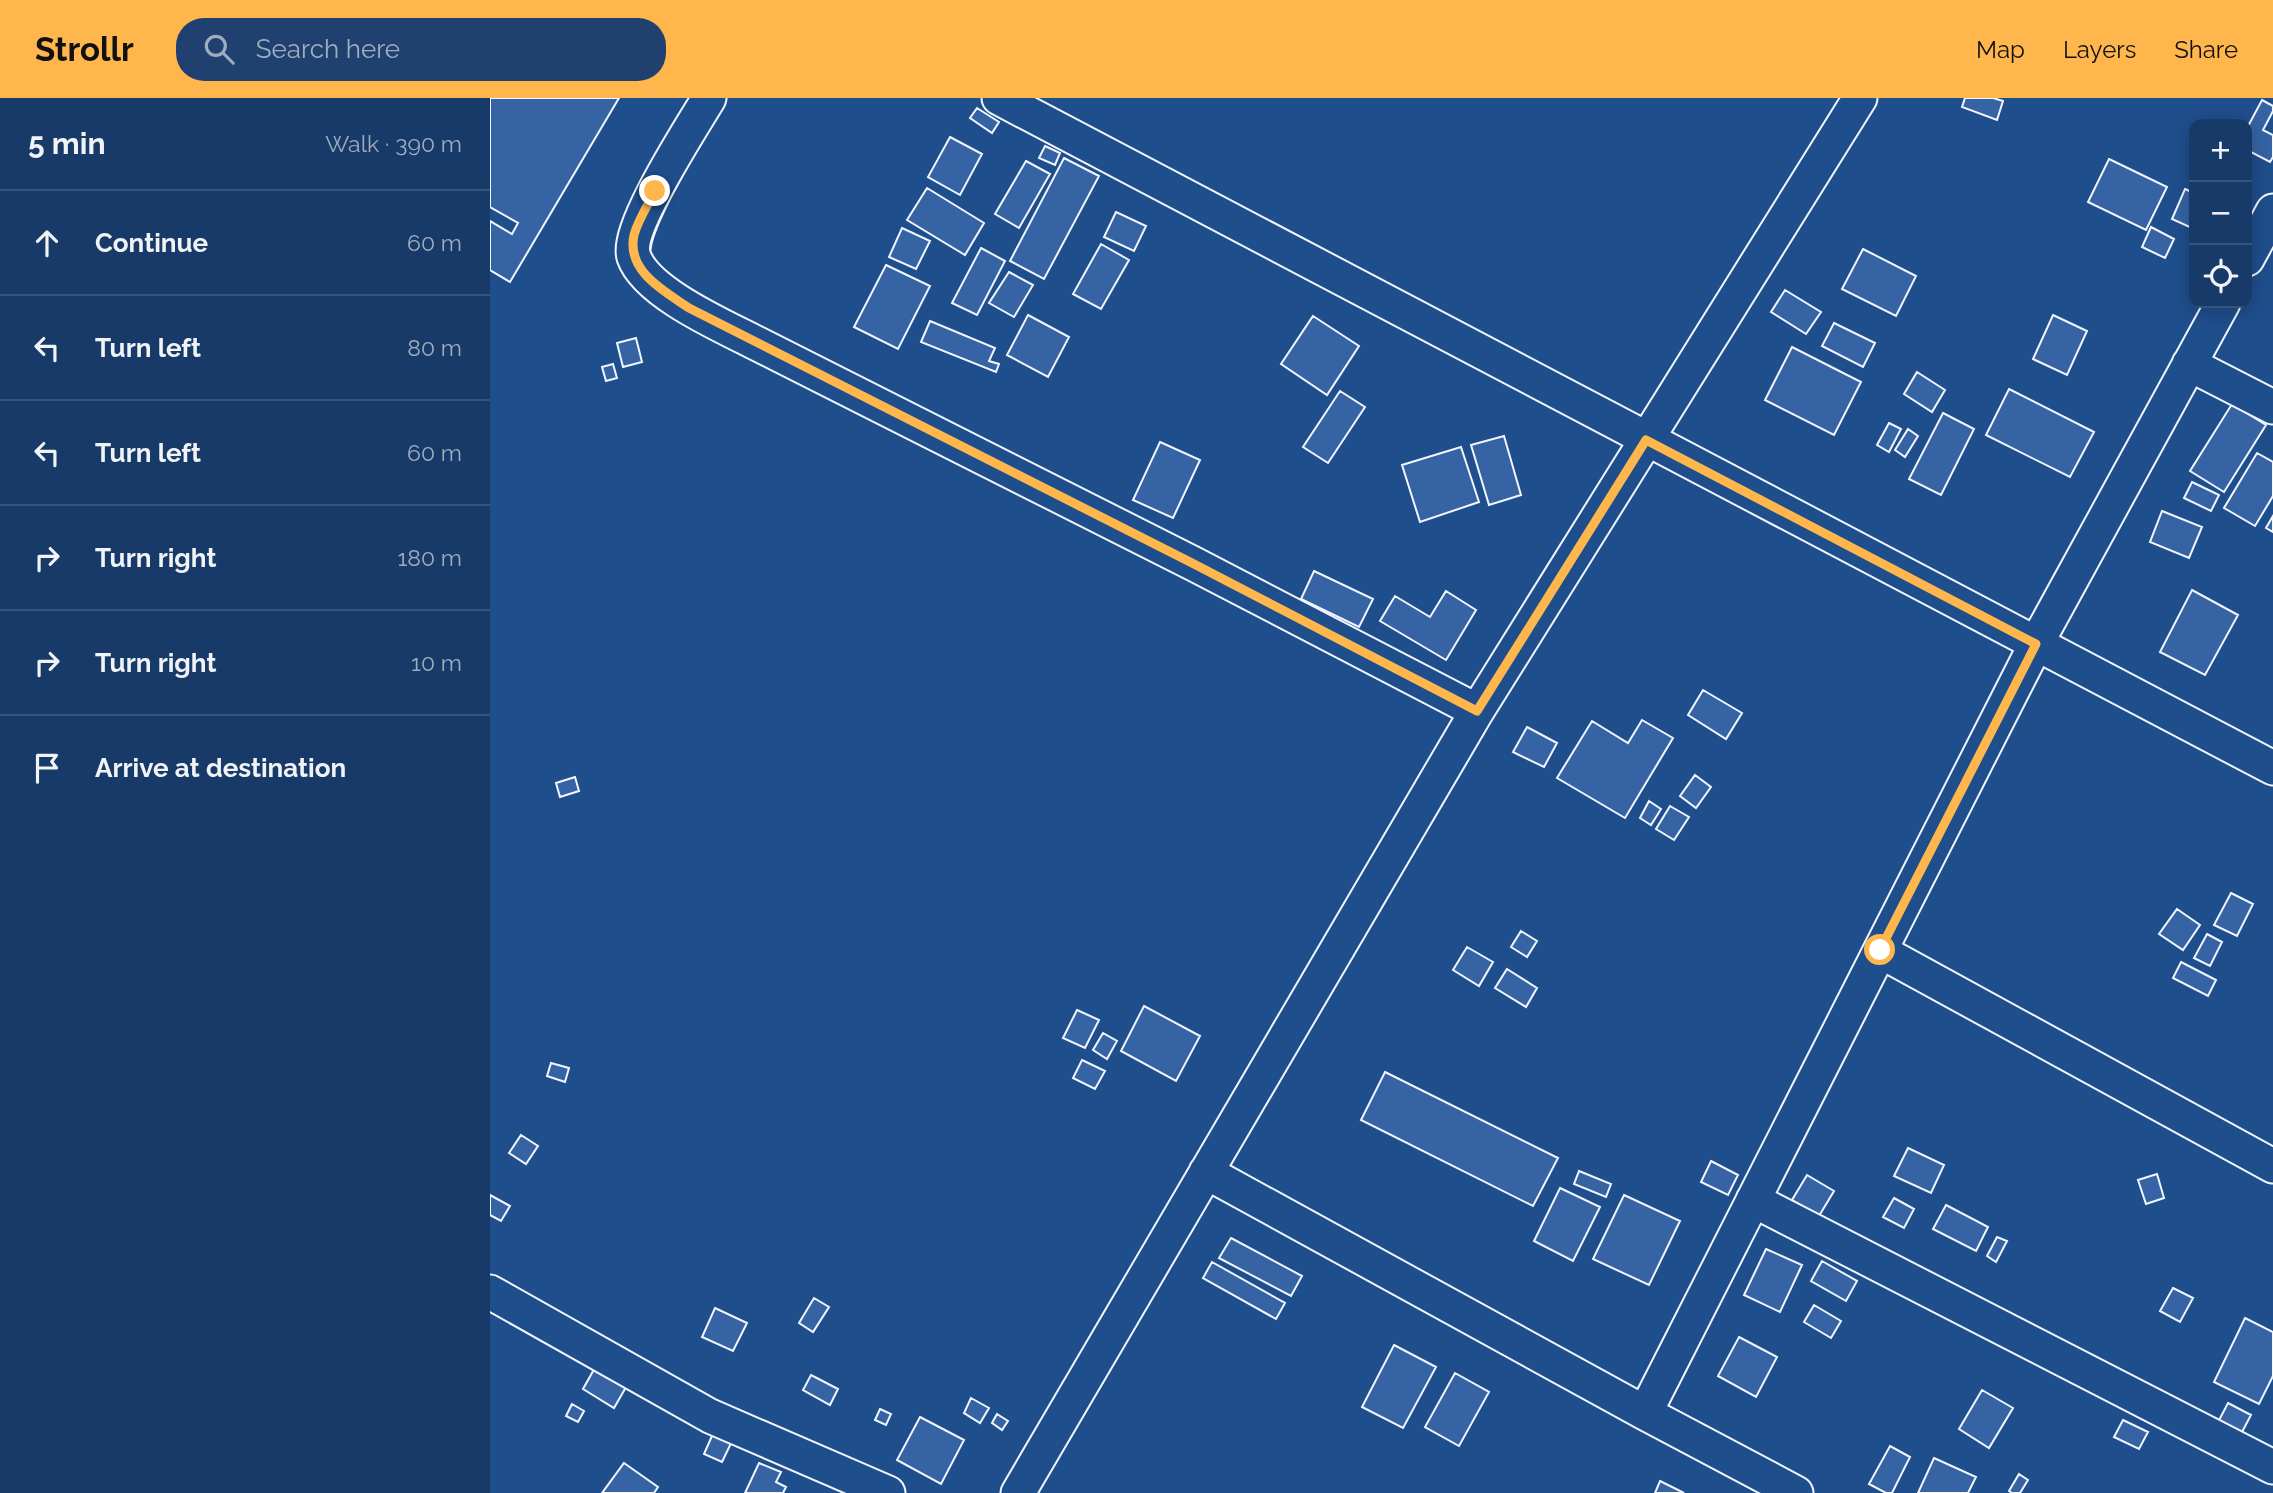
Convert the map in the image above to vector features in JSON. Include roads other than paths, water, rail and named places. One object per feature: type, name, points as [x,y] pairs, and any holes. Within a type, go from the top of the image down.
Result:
[{"type":"street","points":[[709,98],[655,191],[635,234],[633,255],[643,273],[660,288],[689,308],[745,337],[1477,711]]},
{"type":"street","points":[[999,98],[2273,768]]},
{"type":"street","points":[[1018,1493],[1477,711],[1860,98]]},
{"type":"street","points":[[2252,250],[2273,211]]},
{"type":"street","points":[[1645,1413],[2036,644],[2220,308]]},
{"type":"street","points":[[2189,363],[2273,407]]},
{"type":"street","points":[[1880,950],[2273,1166]]},
{"type":"street","points":[[1206,1171],[1645,1413],[1796,1493]]},
{"type":"street","points":[[1753,1200],[2273,1467]]},
{"type":"street","points":[[490,1292],[710,1416],[888,1493]]}]
